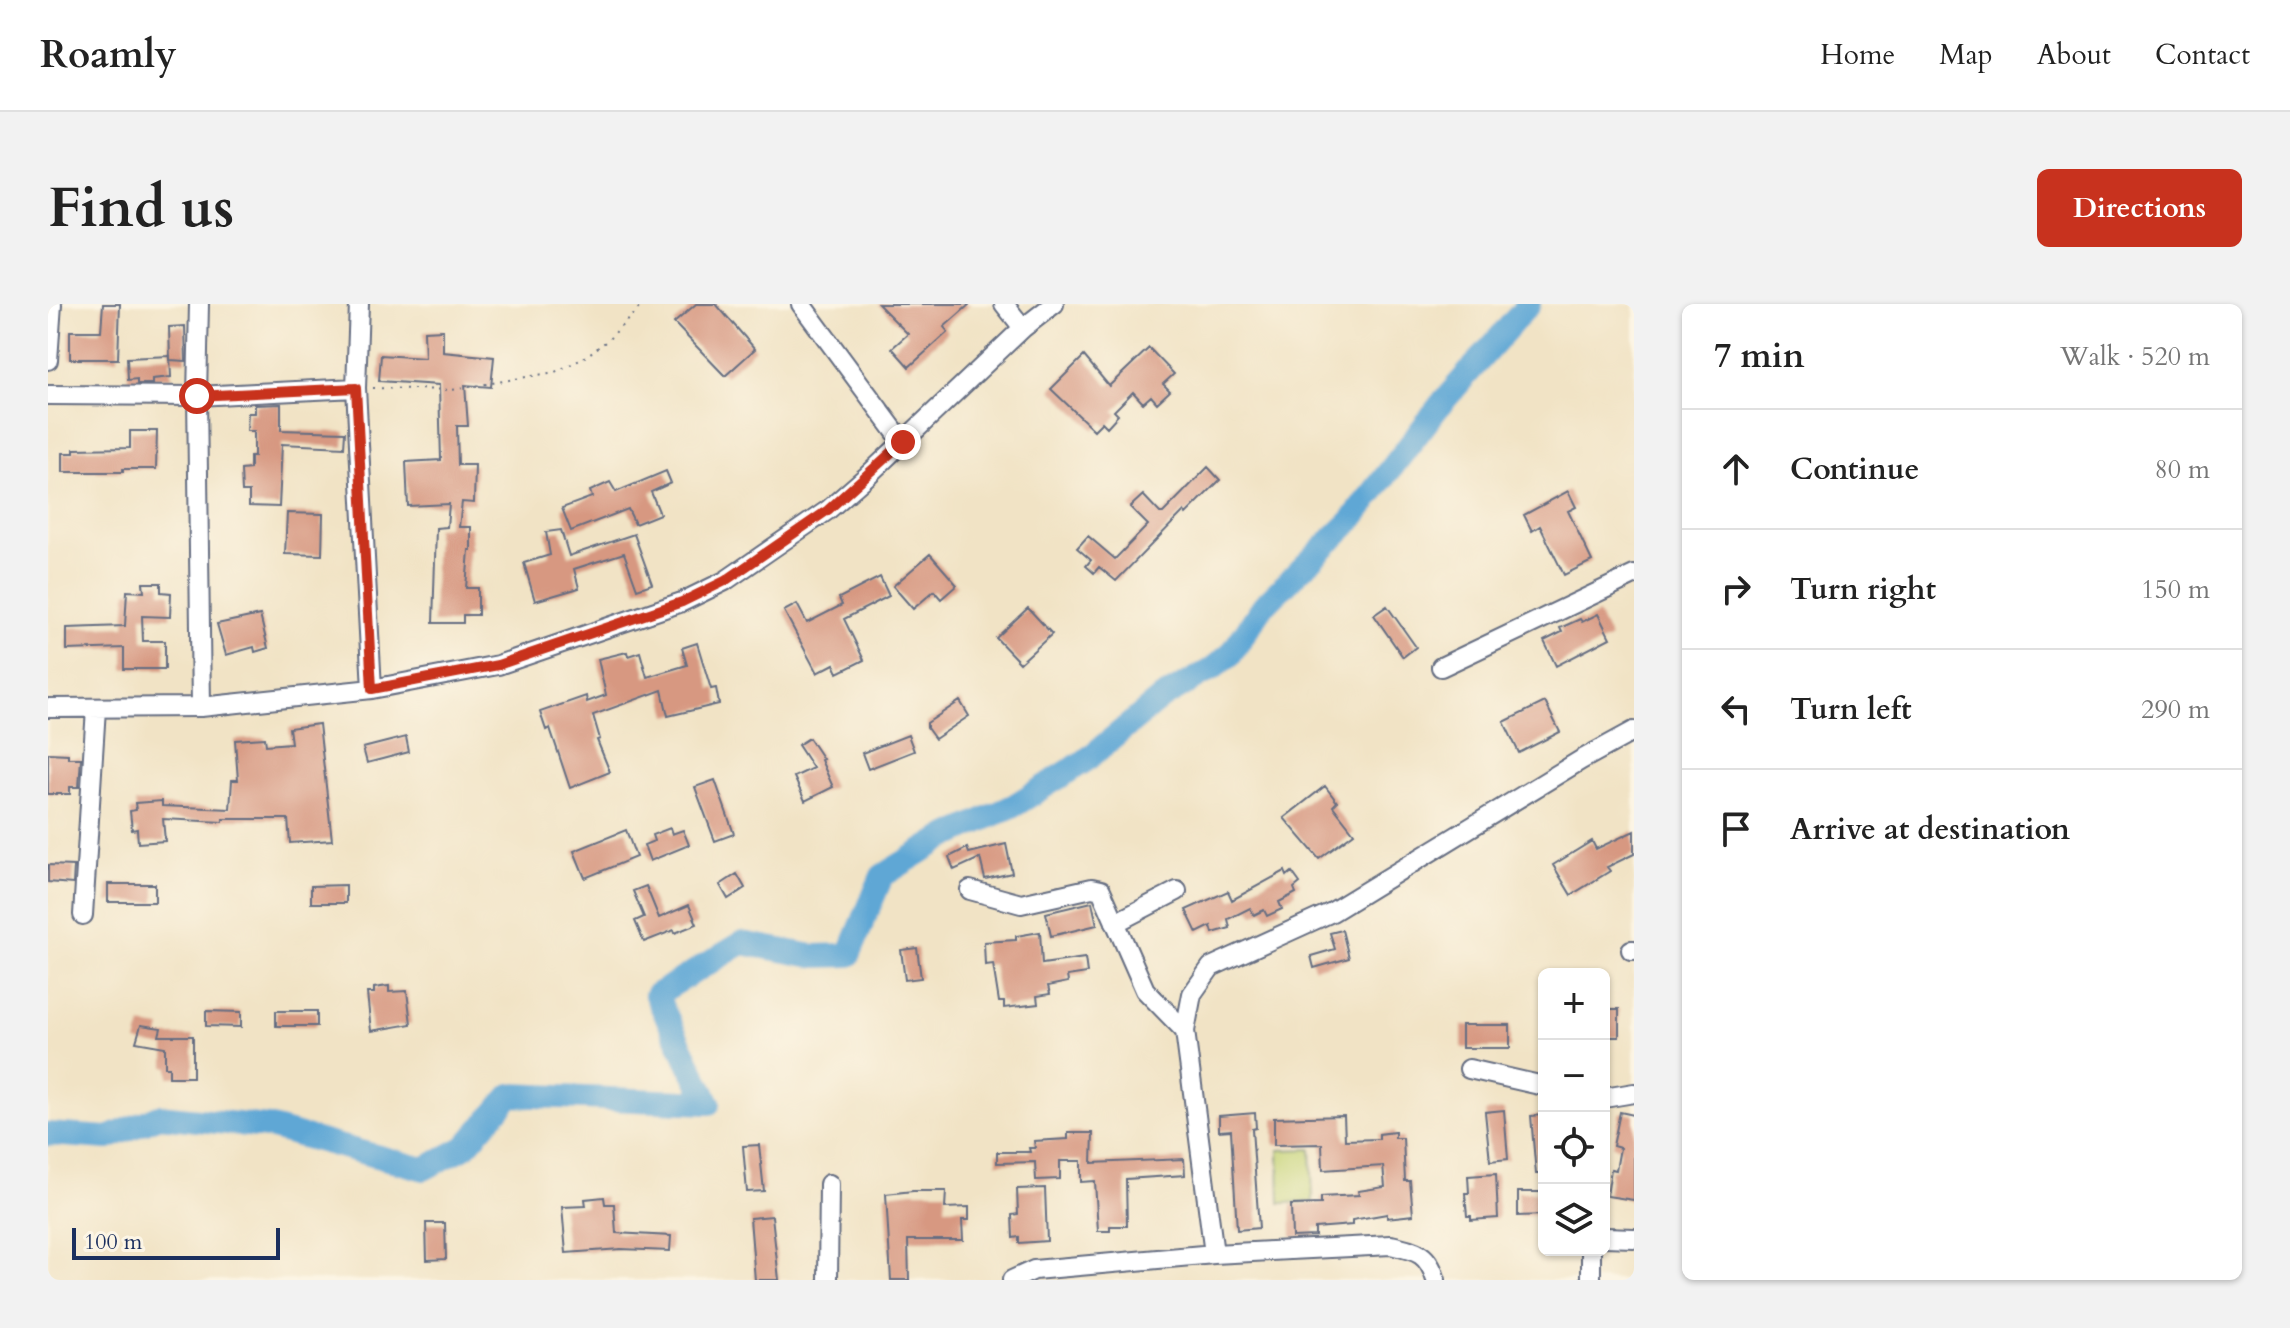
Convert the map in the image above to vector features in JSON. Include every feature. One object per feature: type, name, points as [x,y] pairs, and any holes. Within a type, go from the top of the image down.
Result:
[{"type":"street","points":[[48,360],[52,304]]},
{"type":"street","points":[[199,304],[197,396],[201,707]]},
{"type":"street","points":[[359,304],[356,388],[372,689]]},
{"type":"street","points":[[801,304],[903,442]]},
{"type":"street","points":[[1004,304],[1023,328]]},
{"type":"street","points":[[48,708],[201,707],[372,689],[498,665],[682,602],[725,581],[828,510],[1023,328],[1054,304]]},
{"type":"street","points":[[48,395],[197,396],[356,388]]},
{"type":"street","points":[[1441,667],[1634,575]]},
{"type":"street","points":[[83,915],[96,708]]},
{"type":"street","points":[[1214,1254],[1185,1031],[1192,994],[1211,967],[1332,912],[1634,731]]},
{"type":"street","points":[[970,890],[1021,904],[1092,888],[1101,890],[1145,990],[1185,1031]]},
{"type":"street","points":[[1115,923],[1177,891]]},
{"type":"street","points":[[1469,1069],[1538,1085]]},
{"type":"street","points":[[1610,1097],[1634,1093]]},
{"type":"street","points":[[828,1280],[829,1184]]},
{"type":"street","points":[[1610,1237],[1634,1238]]},
{"type":"street","points":[[1012,1280],[1034,1270],[1214,1254],[1391,1245],[1422,1255],[1431,1263],[1436,1280]]},
{"type":"street","points":[[1591,1256],[1591,1280]]},
{"type":"path","points":[[356,388],[452,390],[555,372],[582,359],[608,340],[643,304]]},
{"type":"green space","points":[[1311,1149],[1313,1202],[1280,1203],[1279,1150]]},
{"type":"building","points":[[103,304],[120,304],[118,359],[70,359],[70,331],[101,331]]},
{"type":"building","points":[[696,304],[716,304],[755,349],[725,376],[674,323]]},
{"type":"building","points":[[878,304],[970,304],[944,327],[948,332],[909,367],[892,348],[908,334]]},
{"type":"building","points":[[185,326],[186,361],[170,360],[169,327]]},
{"type":"building","points":[[443,330],[443,352],[494,357],[491,387],[465,385],[468,426],[457,426],[458,465],[475,465],[474,503],[462,502],[459,527],[471,527],[466,588],[478,588],[478,615],[463,615],[463,623],[433,623],[436,528],[447,527],[449,504],[408,506],[406,462],[441,460],[439,385],[379,381],[381,355],[425,358],[424,331]]},
{"type":"building","points":[[1149,348],[1174,374],[1163,384],[1170,391],[1157,403],[1151,396],[1143,403],[1133,392],[1114,411],[1118,415],[1107,427],[1102,422],[1094,430],[1051,389],[1084,356],[1109,386]]},
{"type":"building","points":[[170,356],[171,377],[152,379],[152,384],[137,384],[137,379],[128,380],[127,358]]},
{"type":"building","points":[[281,404],[281,430],[345,432],[344,447],[282,444],[279,507],[249,506],[249,492],[242,492],[241,470],[250,469],[250,456],[254,456],[254,431],[247,431],[248,413],[255,413],[255,405]]},
{"type":"building","points":[[130,431],[157,431],[156,469],[63,472],[63,453],[74,453],[74,449],[130,448]]},
{"type":"building","points":[[1208,467],[1220,480],[1186,514],[1184,511],[1116,581],[1099,567],[1094,573],[1086,566],[1091,560],[1077,548],[1088,536],[1115,559],[1148,525],[1130,507],[1143,495],[1163,513]]},
{"type":"building","points":[[666,471],[671,483],[651,492],[660,514],[635,524],[628,509],[571,531],[562,508],[592,497],[590,491],[610,482],[616,492]]},
{"type":"building","points":[[1568,491],[1576,507],[1568,511],[1592,561],[1564,575],[1540,526],[1532,531],[1524,515]]},
{"type":"building","points":[[287,513],[323,514],[322,555],[285,554]]},
{"type":"building","points":[[561,530],[569,556],[634,534],[652,584],[637,589],[624,553],[574,569],[579,588],[535,601],[524,563],[550,555],[546,532]]},
{"type":"building","points":[[930,554],[957,585],[941,599],[934,591],[913,609],[893,586]]},
{"type":"building","points":[[880,577],[889,596],[844,619],[864,660],[838,673],[834,664],[817,673],[784,611],[797,604],[807,623],[842,605],[839,598]]},
{"type":"building","points":[[143,583],[161,583],[161,592],[171,593],[170,617],[142,616],[143,641],[165,641],[165,669],[124,669],[124,648],[67,650],[67,628],[125,626],[127,591],[144,592]]},
{"type":"building","points":[[1387,606],[1416,647],[1403,657],[1374,615]]},
{"type":"building","points":[[1028,608],[1052,634],[1020,663],[996,638]]},
{"type":"building","points":[[1598,614],[1610,638],[1556,666],[1544,641],[1562,632],[1560,628]]},
{"type":"building","points":[[260,615],[268,648],[255,652],[254,647],[226,655],[217,624]]},
{"type":"building","points":[[697,643],[711,689],[716,688],[719,704],[668,716],[662,690],[593,715],[600,739],[597,740],[610,772],[570,788],[550,728],[546,730],[540,712],[586,696],[587,702],[606,695],[598,659],[640,652],[647,677],[687,665],[682,648]]},
{"type":"building","points":[[960,701],[969,716],[935,739],[927,723]]},
{"type":"building","points":[[1545,702],[1560,732],[1519,753],[1504,722]]},
{"type":"building","points":[[319,724],[332,840],[290,843],[288,819],[223,819],[223,822],[163,819],[165,841],[138,843],[137,829],[132,830],[130,811],[136,810],[135,803],[162,801],[162,806],[230,809],[232,780],[238,780],[235,740],[265,738],[266,745],[291,743],[289,728]]},
{"type":"building","points":[[908,735],[914,751],[868,769],[862,753]]},
{"type":"building","points":[[406,737],[409,752],[367,763],[363,748]]},
{"type":"building","points":[[809,738],[823,759],[833,787],[805,801],[794,777],[813,768],[798,745]]},
{"type":"building","points":[[48,753],[81,758],[79,787],[70,787],[70,794],[48,794]]},
{"type":"building","points":[[715,780],[734,834],[715,841],[695,787]]},
{"type":"building","points":[[1325,786],[1337,802],[1333,806],[1354,833],[1319,859],[1284,818]]},
{"type":"building","points":[[670,828],[672,834],[683,830],[689,845],[650,861],[644,845],[654,841],[652,835]]},
{"type":"building","points":[[626,830],[636,857],[585,878],[574,851]]},
{"type":"building","points":[[1634,831],[1634,854],[1607,867],[1610,871],[1571,895],[1553,865],[1592,841],[1596,849]]},
{"type":"building","points":[[1006,844],[1012,873],[985,879],[980,858],[954,870],[949,857],[967,848],[969,853]]},
{"type":"building","points":[[48,865],[74,866],[73,884],[48,882]]},
{"type":"building","points":[[1285,871],[1287,876],[1292,872],[1300,883],[1294,888],[1296,893],[1279,902],[1282,909],[1267,916],[1264,910],[1254,915],[1250,908],[1228,919],[1230,928],[1213,933],[1211,926],[1197,933],[1186,910],[1228,891],[1232,900]]},
{"type":"building","points":[[737,874],[745,888],[728,899],[720,885]]},
{"type":"building","points":[[108,884],[155,884],[155,902],[108,902]]},
{"type":"building","points":[[346,885],[346,903],[311,903],[311,886]]},
{"type":"building","points":[[646,886],[659,918],[689,905],[697,924],[644,942],[635,921],[644,917],[633,891]]},
{"type":"building","points":[[1092,902],[1097,925],[1051,936],[1046,913]]},
{"type":"building","points":[[1342,930],[1349,958],[1314,968],[1311,956],[1335,949],[1330,933]]},
{"type":"building","points":[[1040,932],[1042,964],[1085,958],[1087,973],[1067,976],[1068,982],[1048,986],[1050,994],[1037,996],[1038,1004],[1004,1008],[1004,1002],[999,1002],[993,964],[985,965],[984,942],[1016,940],[1016,936]]},
{"type":"building","points":[[917,948],[921,978],[905,980],[901,950]]},
{"type":"building","points":[[389,986],[389,992],[407,991],[411,1024],[371,1031],[367,993],[374,993],[374,988]]},
{"type":"building","points":[[1610,1009],[1619,1009],[1619,1037],[1610,1037]]},
{"type":"building","points":[[206,1011],[241,1012],[241,1027],[206,1026]]},
{"type":"building","points":[[276,1011],[317,1011],[317,1026],[276,1026]]},
{"type":"building","points":[[141,1025],[161,1028],[159,1036],[193,1036],[193,1077],[169,1077],[169,1067],[165,1067],[165,1047],[136,1042]]},
{"type":"building","points":[[1462,1025],[1510,1025],[1510,1048],[1462,1048]]},
{"type":"building","points":[[1504,1110],[1508,1159],[1490,1161],[1485,1112]]},
{"type":"building","points":[[1620,1112],[1634,1115],[1634,1200],[1610,1196],[1611,1169],[1616,1170],[1620,1148],[1613,1146]]},
{"type":"building","points":[[1255,1113],[1256,1128],[1252,1129],[1259,1228],[1237,1230],[1231,1130],[1219,1131],[1219,1116]]},
{"type":"building","points":[[1538,1115],[1538,1174],[1536,1174],[1531,1116]]},
{"type":"building","points":[[1344,1116],[1345,1140],[1379,1139],[1379,1134],[1395,1132],[1395,1138],[1403,1138],[1405,1181],[1410,1181],[1413,1215],[1387,1218],[1387,1214],[1352,1220],[1352,1225],[1315,1228],[1315,1236],[1292,1237],[1291,1205],[1321,1204],[1321,1197],[1359,1195],[1358,1191],[1385,1187],[1383,1166],[1323,1170],[1322,1144],[1274,1145],[1274,1118]]},
{"type":"building","points":[[1068,1133],[1093,1133],[1092,1163],[1184,1159],[1185,1175],[1126,1179],[1127,1226],[1110,1226],[1110,1231],[1098,1231],[1095,1181],[1081,1182],[1081,1161],[1060,1161],[1060,1179],[1036,1180],[1035,1162],[997,1163],[997,1152],[1030,1152],[1029,1148],[1035,1148],[1034,1141],[1068,1139]]},
{"type":"building","points":[[759,1145],[764,1191],[747,1192],[743,1146]]},
{"type":"building","points":[[1496,1174],[1498,1218],[1471,1220],[1471,1216],[1467,1216],[1465,1193],[1469,1193],[1468,1176]]},
{"type":"building","points":[[1045,1188],[1047,1241],[1019,1243],[1019,1237],[1013,1238],[1012,1215],[1018,1214],[1017,1189]]},
{"type":"building","points":[[946,1191],[945,1208],[969,1207],[969,1220],[962,1220],[963,1240],[908,1240],[909,1280],[891,1280],[886,1194]]},
{"type":"building","points":[[1518,1192],[1538,1192],[1538,1215],[1518,1216]]},
{"type":"building","points":[[604,1197],[605,1204],[614,1204],[616,1233],[671,1236],[670,1251],[621,1249],[566,1253],[562,1207],[586,1206],[585,1199]]},
{"type":"building","points":[[772,1216],[779,1280],[755,1280],[750,1218]]},
{"type":"building","points":[[426,1223],[445,1223],[446,1259],[427,1260]]},
{"type":"waterway","points":[[48,1134],[108,1138],[159,1116],[268,1127],[424,1169],[465,1147],[511,1095],[709,1103],[656,995],[742,943],[813,956],[849,955],[882,876],[940,840],[1015,805],[1085,761],[1159,700],[1212,669],[1231,654],[1263,606],[1351,521],[1440,405],[1529,304]]},
{"type":"route","points":[[197,396],[356,388],[372,689],[498,665],[682,602],[725,581],[828,510],[903,442]]}]
